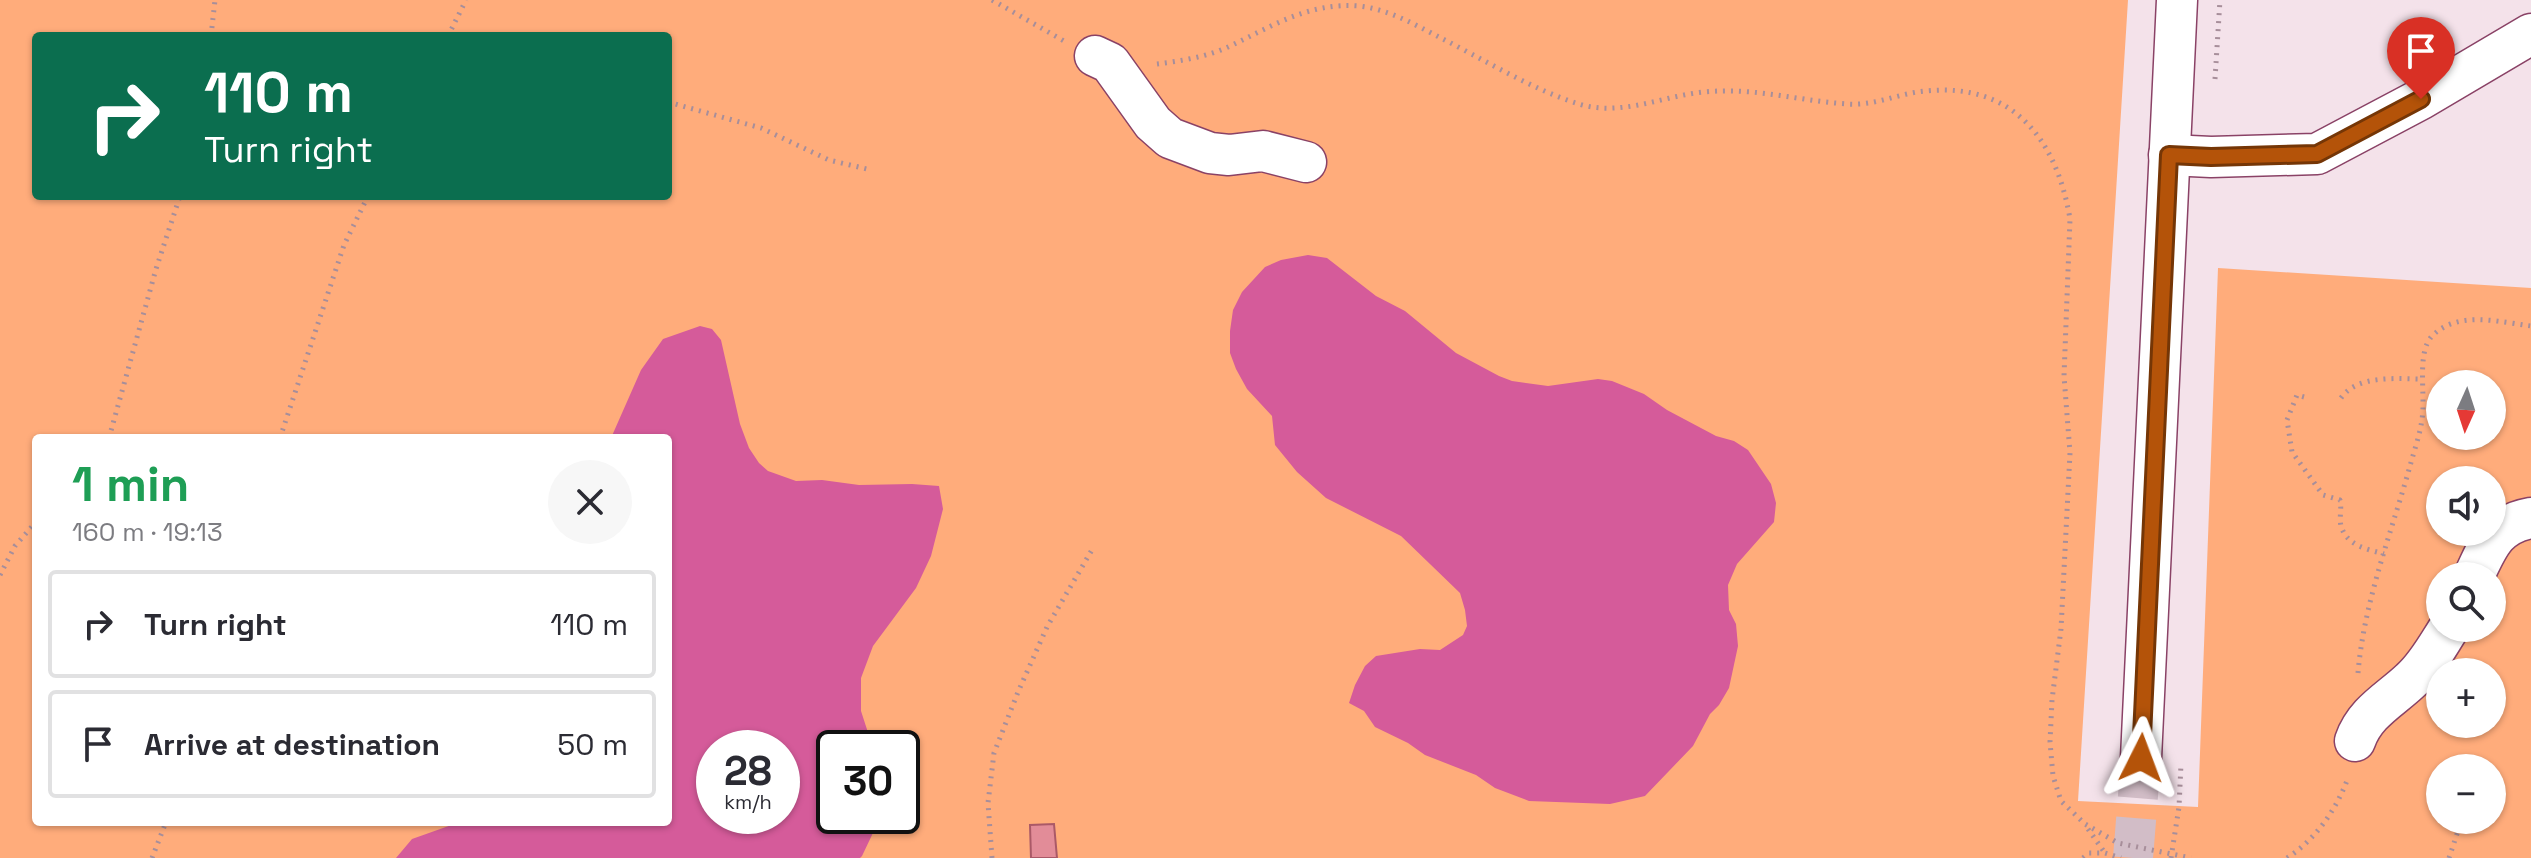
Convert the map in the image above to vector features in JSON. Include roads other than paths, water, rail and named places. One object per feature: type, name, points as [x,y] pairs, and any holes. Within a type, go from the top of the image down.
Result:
[{"type":"street","points":[[2141,758],[2177,0]]},
{"type":"street","points":[[2169,155],[2317,154],[2421,99],[2531,34]]},
{"type":"street","points":[[1095,56],[1110,63],[1153,123],[1178,142],[1210,153],[1229,155],[1263,151],[1306,162]]},
{"type":"street","points":[[2482,562],[2501,529],[2514,521],[2531,518]]},
{"type":"street","points":[[2355,741],[2360,726],[2413,679],[2439,642]]},
{"type":"tunnel","points":[[2133,858],[2141,758]]}]
